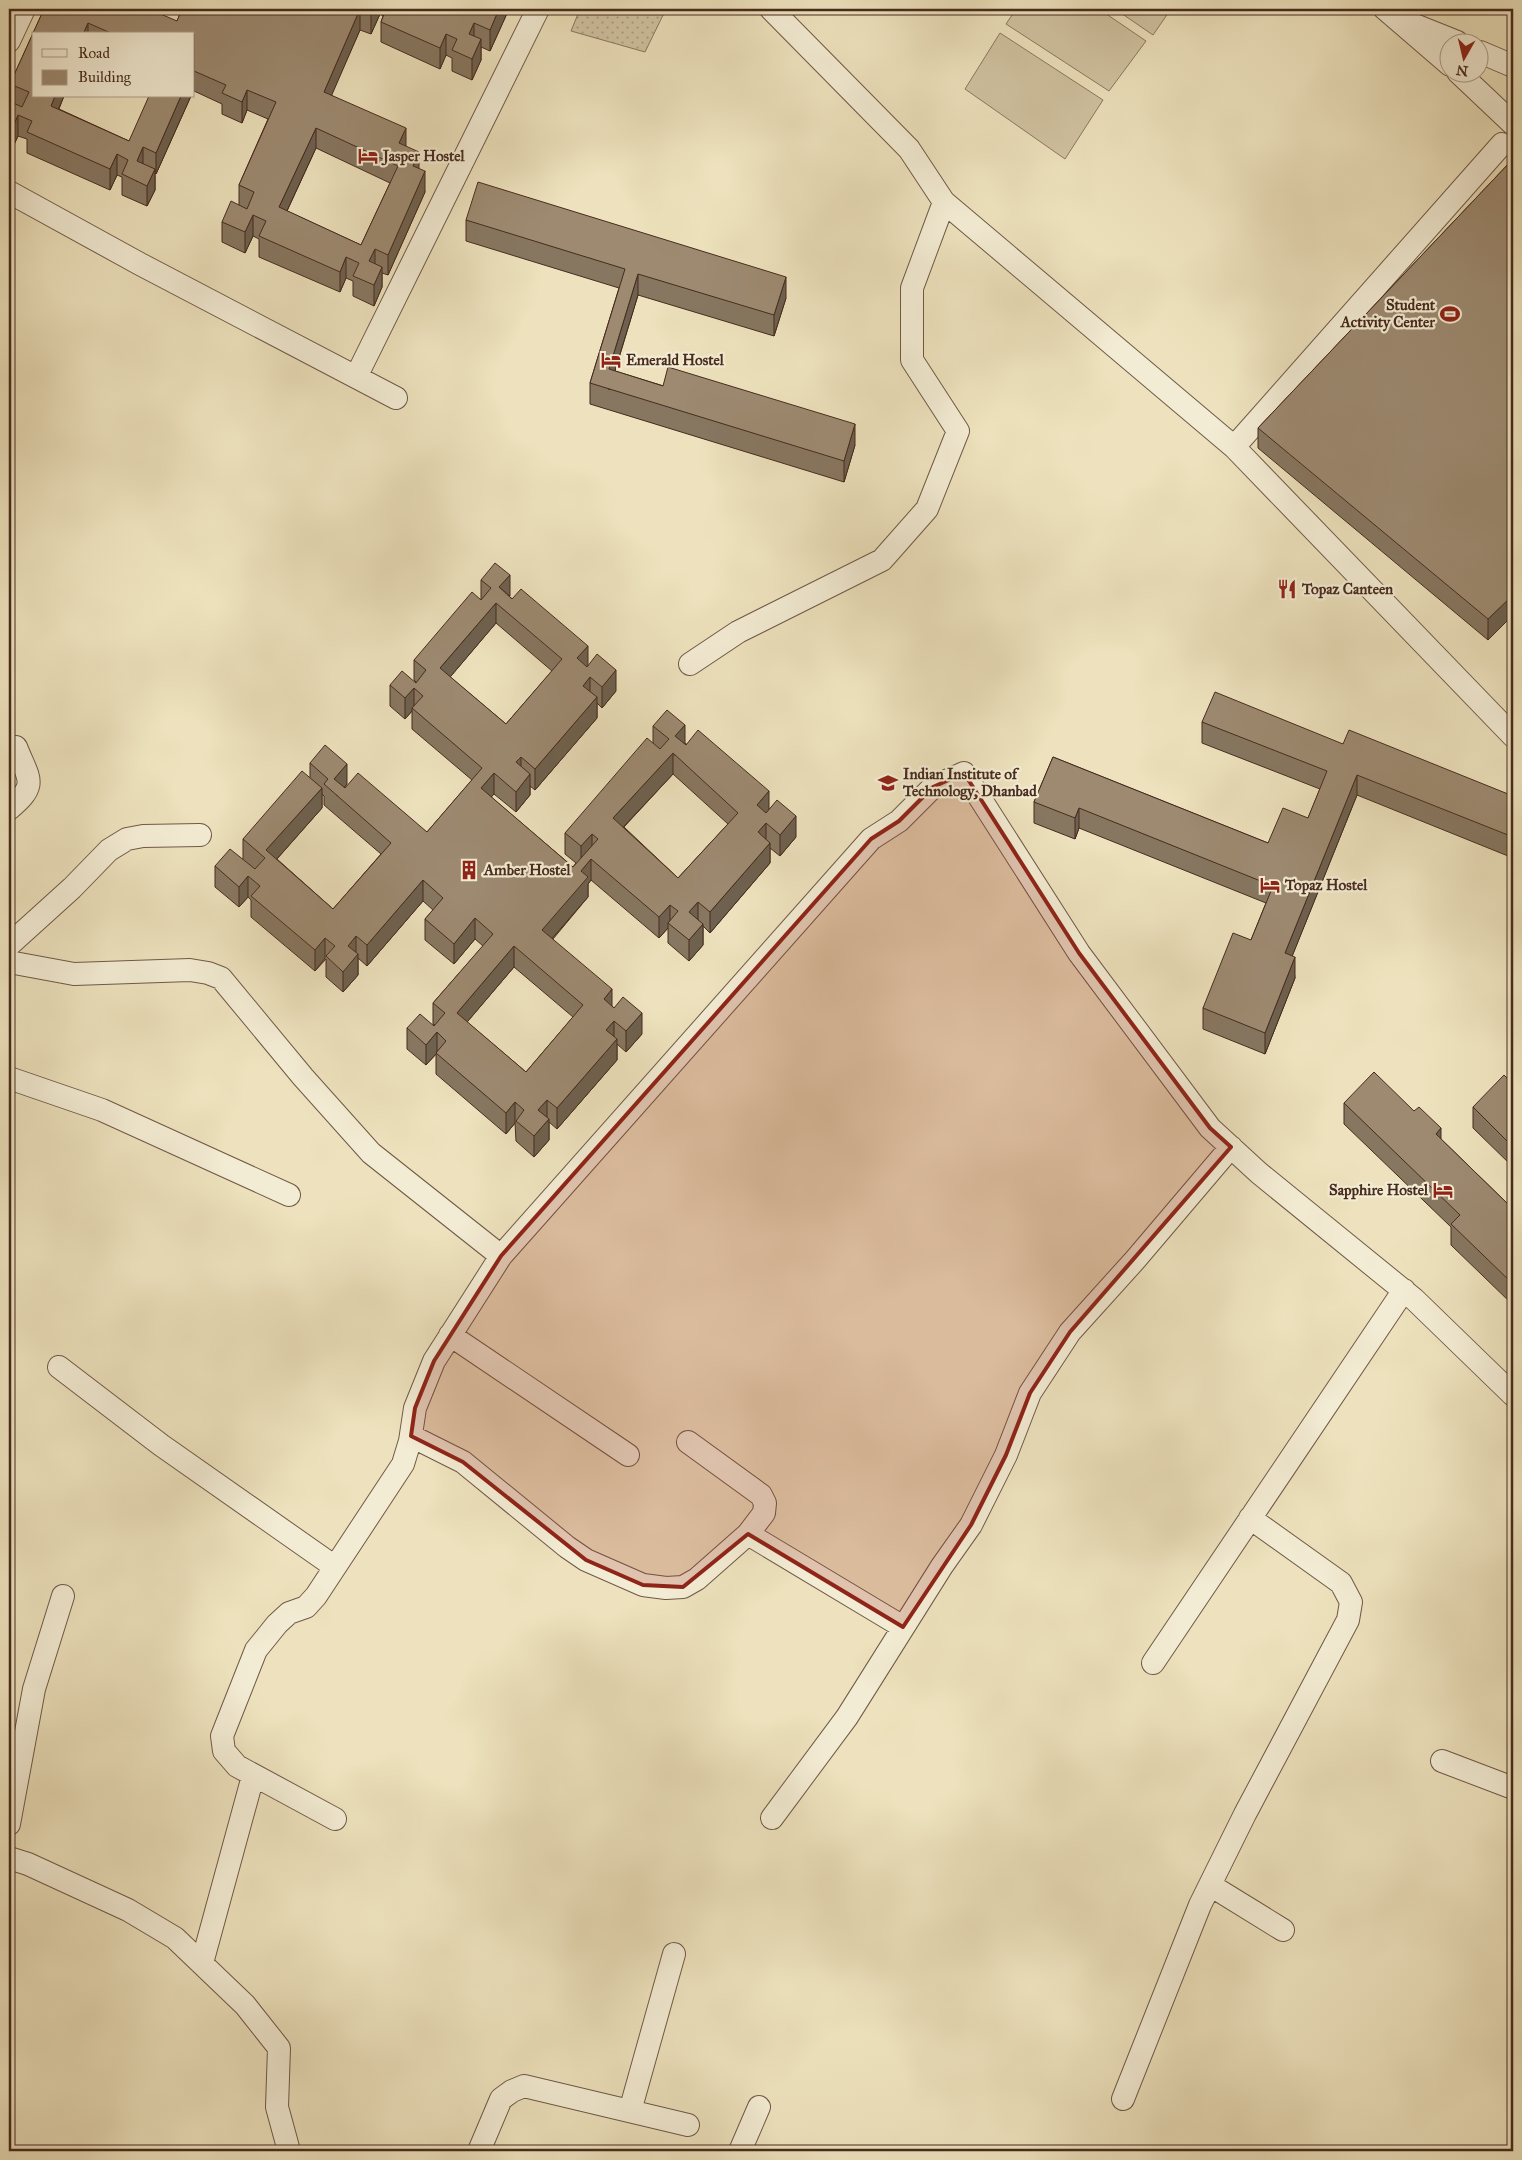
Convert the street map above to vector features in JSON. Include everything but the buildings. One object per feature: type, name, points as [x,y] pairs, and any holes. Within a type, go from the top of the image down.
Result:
[{"type":"street","points":[[9,41],[24,9]]},
{"type":"street","points":[[356,377],[538,9]]},
{"type":"street","points":[[770,9],[908,149],[944,202],[1234,447],[1513,736]]},
{"type":"street","points":[[1390,13],[1440,35]]},
{"type":"street","points":[[1390,13],[1440,56]]},
{"type":"street","points":[[1490,56],[1513,66]]},
{"type":"street","points":[[1469,82],[1513,124]]},
{"type":"street","points":[[1234,447],[1502,144]]},
{"type":"street","points":[[9,192],[140,264],[396,398]]},
{"type":"street","points":[[690,664],[738,632],[882,560],[927,509],[958,431],[912,360],[912,288],[944,202]]},
{"type":"street","points":[[9,809],[24,796],[29,786],[28,778],[16,747]]},
{"type":"street","points":[[335,1818],[253,1776],[237,1766],[224,1751],[222,1736],[256,1650],[277,1624],[289,1614],[306,1607],[316,1596],[403,1464],[418,1400],[434,1361],[501,1256],[871,839],[900,821],[933,787],[964,773],[1079,954],[1210,1128],[1259,1173],[1404,1290],[1513,1395]]},
{"type":"street","points":[[9,945],[72,888],[109,850],[127,839],[143,836],[200,835]]},
{"type":"street","points":[[9,962],[74,974],[190,970],[208,972],[221,978],[303,1077],[371,1153],[501,1256]]},
{"type":"street","points":[[9,1078],[102,1110],[289,1195]]},
{"type":"street","points":[[772,1818],[846,1718],[942,1566],[971,1525],[1006,1455],[1030,1393],[1070,1332],[1140,1255],[1231,1147]]},
{"type":"street","points":[[1153,1663],[1404,1290]]},
{"type":"street","points":[[450,1335],[628,1454]]},
{"type":"street","points":[[59,1367],[161,1445],[335,1567]]},
{"type":"street","points":[[410,1436],[463,1462],[586,1560],[643,1585],[666,1588],[683,1587],[697,1579],[748,1534],[764,1513],[765,1503],[761,1495],[688,1442]]},
{"type":"street","points":[[1123,2099],[1200,1905],[1348,1620],[1351,1602],[1341,1583],[1250,1518]]},
{"type":"street","points":[[748,1534],[903,1627]]},
{"type":"street","points":[[9,1824],[34,1689],[62,1596]]},
{"type":"street","points":[[1442,1761],[1513,1788]]},
{"type":"street","points":[[202,1963],[253,1776]]},
{"type":"street","points":[[9,1858],[28,1864],[128,1910],[175,1938],[245,2005],[279,2048],[277,2107],[289,2151]]},
{"type":"street","points":[[1210,1885],[1283,1930]]},
{"type":"street","points":[[630,2111],[674,1954]]},
{"type":"street","points":[[479,2151],[501,2098],[512,2090],[524,2086],[688,2125]]},
{"type":"street","points":[[740,2151],[759,2107]]},
{"type":"highlighted area","points":[[964,773],[1079,953],[1210,1128],[1231,1147],[1070,1332],[1030,1393],[1006,1455],[971,1525],[903,1627],[748,1534],[683,1587],[643,1585],[586,1560],[463,1462],[411,1436],[415,1408],[434,1361],[501,1256],[871,839],[899,821],[933,787]]},
{"type":"shaded area","points":[[580,9],[666,9],[645,52],[571,31]]},
{"type":"shaded area","points":[[1016,9],[1099,9],[1146,41],[1109,91],[1006,24]]},
{"type":"shaded area","points":[[1115,9],[1171,9],[1153,35]]},
{"type":"shaded area","points":[[1000,33],[1103,100],[1065,159],[965,89]]},
{"type":"place","name":"Jasper Hostel","points":[[368,156]]},
{"type":"place","name":"Student Activity Center","points":[[1450,314]]},
{"type":"place","name":"Emerald Hostel","points":[[611,360]]},
{"type":"place","name":"Topaz Canteen","points":[[1287,589]]},
{"type":"place","name":"Indian Institute of Technology, Dhanbad","points":[[888,783]]},
{"type":"place","name":"Amber Hostel","points":[[469,870]]},
{"type":"place","name":"Topaz Hostel","points":[[1270,885]]},
{"type":"place","name":"Sapphire Hostel","points":[[1443,1190]]}]
